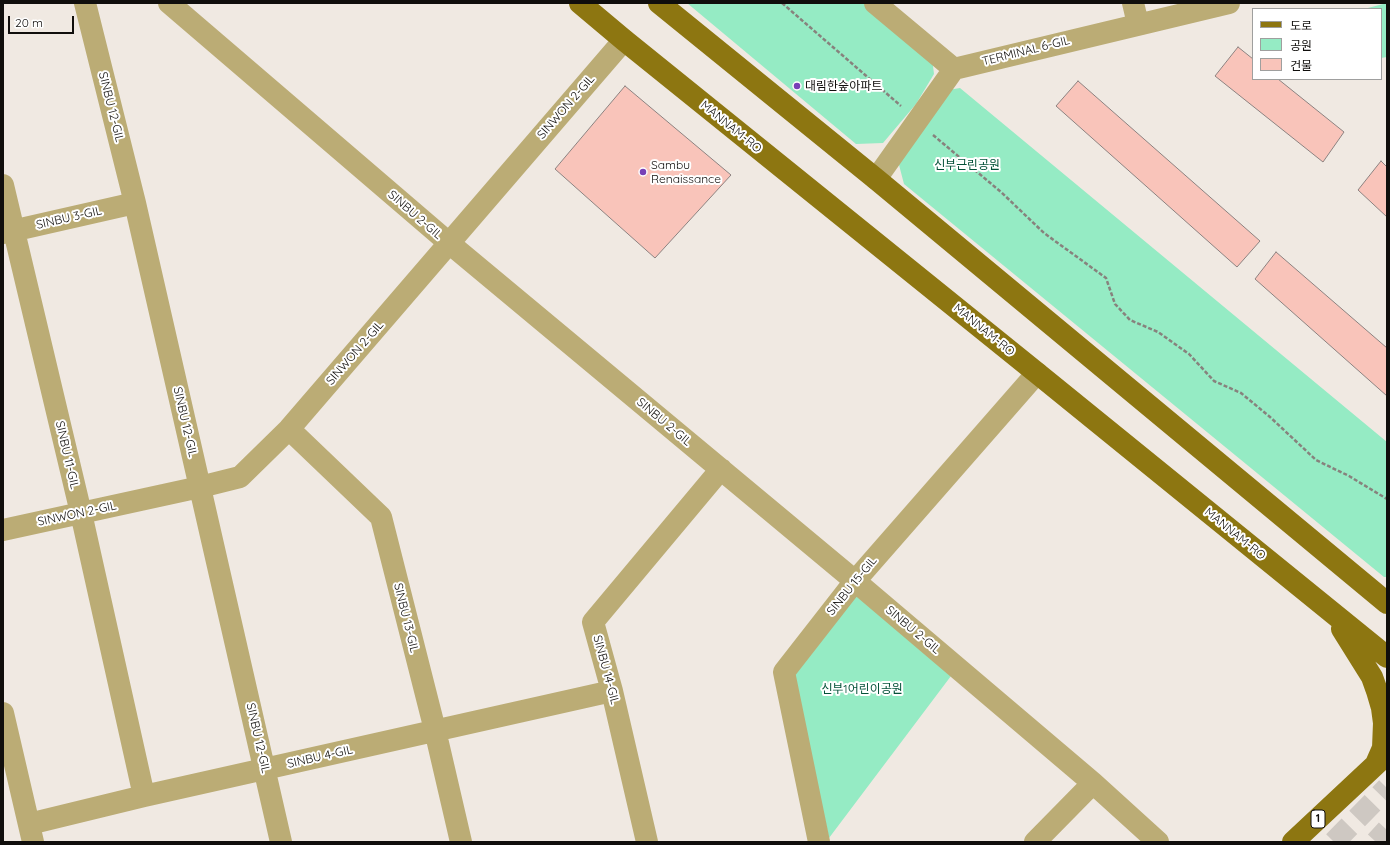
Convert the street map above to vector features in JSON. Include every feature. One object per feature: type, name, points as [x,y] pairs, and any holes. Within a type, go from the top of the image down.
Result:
[{"type":"main road","name":"MANNAM-RO","points":[[580,3],[1387,657]]},
{"type":"main road","points":[[659,3],[876,179],[1387,603]]},
{"type":"main road","points":[[1361,582],[1387,590]]},
{"type":"main road","points":[[1328,609],[1350,640],[1372,677],[1377,691],[1384,723],[1382,759]]},
{"type":"main road","name":"1","points":[[1293,842],[1382,759]]},
{"type":"street","name":"SINBU 12-GIL","points":[[85,3],[135,203],[281,842]]},
{"type":"street","name":"SINBU 2-GIL","points":[[169,3],[449,244],[855,581],[1093,783],[1158,842]]},
{"type":"street","points":[[875,3],[954,69],[876,179]]},
{"type":"street","points":[[1133,3],[1138,24]]},
{"type":"street","name":"TERMINAL 6-GIL","points":[[954,69],[1230,3]]},
{"type":"street","name":"SINWON 2-GIL","points":[[3,530],[240,477],[289,429],[624,40]]},
{"type":"street","name":"SINBU 11-GIL","points":[[3,185],[8,232],[81,513],[144,796]]},
{"type":"street","name":"SINBU 3-GIL","points":[[8,232],[135,203]]},
{"type":"street","name":"SINBU 15-GIL","points":[[819,842],[784,672],[855,581],[1037,373]]},
{"type":"street","name":"SINBU 13-GIL","points":[[289,429],[381,517],[435,730],[461,842]]},
{"type":"street","name":"SINBU 14-GIL","points":[[647,842],[612,691],[593,622],[721,469]]},
{"type":"street","name":"SINBU 4-GIL","points":[[31,833],[144,796],[612,691]]},
{"type":"street","points":[[3,713],[31,833]]},
{"type":"street","points":[[1035,842],[1093,783]]},
{"type":"path","points":[[782,3],[1001,192],[1044,233],[1106,278],[1115,304],[1130,320],[1158,332],[1189,354],[1214,381],[1241,393],[1270,416],[1316,460],[1349,476],[1387,499]]},
{"type":"green space","points":[[687,3],[865,3],[932,58],[934,74],[916,104],[883,143],[856,144]]},
{"type":"green space","points":[[1387,3],[1387,57],[1382,58],[1382,8],[1368,8]]},
{"type":"green space","name":"신부근린공원","points":[[960,88],[1387,442],[1387,577],[1384,577],[904,184],[898,161],[948,90]]},
{"type":"green space","name":"신부1어린이공원","points":[[861,594],[954,672],[829,838],[793,676],[853,596]]},
{"type":"building","points":[[1238,47],[1252,58],[1252,80],[1279,80],[1344,132],[1323,162],[1215,76]]},
{"type":"building","points":[[1078,81],[1260,241],[1237,267],[1056,106]]},
{"type":"building","name":"Sambu Renaissance","points":[[625,86],[731,175],[655,258],[555,169]]},
{"type":"building","points":[[1381,161],[1387,167],[1387,217],[1358,190]]},
{"type":"building","points":[[1276,252],[1387,348],[1387,396],[1255,279]]},
{"type":"tunnel","points":[[1334,842],[1387,788]]},
{"type":"tunnel","points":[[1376,842],[1387,830]]},
{"type":"place","name":"대림한숲아파트","points":[[797,86]]},
{"type":"place","name":"Sambu Renaissance","points":[[643,172]]}]
